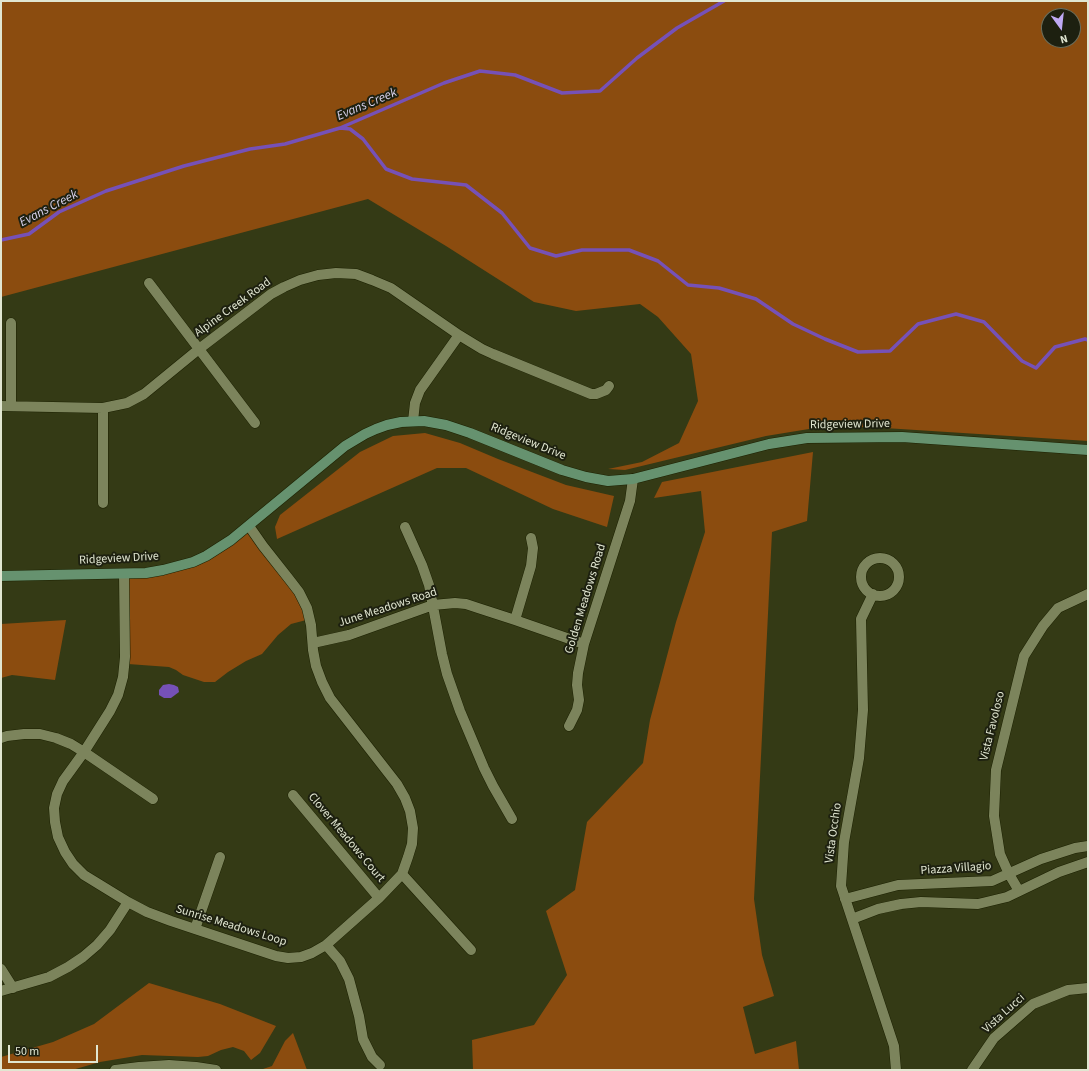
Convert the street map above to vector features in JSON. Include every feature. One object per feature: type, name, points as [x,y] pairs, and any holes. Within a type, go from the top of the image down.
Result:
[{"type":"street","name":"Alpine Creek Road","points":[[6,406],[103,408],[127,403],[144,394],[199,349],[271,294],[306,278],[336,273],[356,274],[391,288],[458,334],[493,354],[591,394],[596,394],[606,390],[609,386]]},
{"type":"street","points":[[149,283],[255,423]]},
{"type":"street","points":[[6,406],[11,323]]},
{"type":"street","points":[[413,421],[415,403],[420,390],[458,334]]},
{"type":"street","points":[[103,408],[103,503]]},
{"type":"street","name":"Ridgeview Drive","points":[[1,576],[124,574],[163,570],[193,562],[215,550],[249,526],[333,455],[355,439],[376,429],[401,422],[424,421],[460,430],[562,470],[586,477],[608,481],[633,479],[780,442],[807,438],[902,437],[1088,450]]},
{"type":"street","name":"Golden Meadows Road","points":[[569,726],[577,710],[578,673],[584,644],[630,501],[633,479]]},
{"type":"street","name":"Sunrise Meadows Loop","points":[[124,574],[125,657],[123,677],[118,694],[110,711],[84,752],[63,781],[57,794],[54,815],[58,837],[65,852],[73,864],[84,875],[147,912],[276,956],[288,958],[301,957],[312,953],[326,945],[379,898],[402,874],[412,844],[413,828],[410,811],[397,784],[330,698],[322,682],[316,666],[311,625],[307,608],[299,592],[249,526]]},
{"type":"street","points":[[405,527],[429,585],[444,661],[465,724],[487,774],[512,819]]},
{"type":"street","points":[[516,620],[532,566],[534,548],[531,538]]},
{"type":"street","name":"Vista Occhio","points":[[873,594],[861,619],[863,710],[859,758],[844,842],[841,886],[894,1046],[896,1070]]},
{"type":"street","name":"Vista Favoloso","points":[[1018,891],[1000,854],[994,816],[996,770],[1024,656],[1043,626],[1058,608],[1088,594]]},
{"type":"street","name":"June Meadows Road","points":[[313,643],[349,636],[433,605],[449,603],[466,604],[584,644]]},
{"type":"street","points":[[1,738],[24,734],[40,734],[71,744],[153,799]]},
{"type":"street","name":"Clover Meadows Court","points":[[293,795],[379,898]]},
{"type":"street","name":"Piazza Villagio","points":[[845,899],[898,885],[992,881],[1041,859],[1075,848],[1088,846]]},
{"type":"street","points":[[195,929],[220,857]]},
{"type":"street","points":[[852,919],[878,909],[901,904],[921,902],[978,904],[1007,896],[1058,872],[1088,862]]},
{"type":"street","points":[[402,874],[470,950]]},
{"type":"street","points":[[1,991],[49,977],[68,968],[83,958],[110,930],[128,902]]},
{"type":"street","points":[[326,945],[340,961],[349,979],[359,1016],[363,1039],[372,1057],[380,1065]]},
{"type":"street","points":[[1,969],[13,988]]},
{"type":"street","name":"Vista Lucci","points":[[972,1070],[994,1038],[1033,1004],[1068,990],[1088,988]]},
{"type":"street","points":[[116,1070],[169,1065],[216,1070]]},
{"type":"shaded area","points":[[1,1],[1088,1],[1088,441],[869,427],[815,428],[766,436],[625,470],[608,469],[642,462],[679,443],[698,401],[691,354],[658,317],[640,304],[576,311],[534,302],[368,199],[1,297]]},
{"type":"shaded area","points":[[425,433],[460,443],[566,485],[614,496],[607,527],[553,509],[466,468],[437,468],[277,539],[275,527],[280,515],[360,452],[393,436]]},
{"type":"shaded area","points":[[813,452],[807,521],[772,532],[754,899],[762,955],[774,996],[743,1007],[755,1054],[796,1041],[799,1070],[473,1070],[472,1040],[534,1025],[567,975],[546,911],[575,890],[587,822],[643,763],[650,720],[676,622],[705,532],[701,491],[654,498],[662,482]]},
{"type":"shaded area","points":[[249,526],[289,579],[310,619],[291,624],[278,635],[262,654],[246,661],[215,682],[204,682],[183,675],[169,667],[128,664],[124,574],[178,566]]},
{"type":"shaded area","points":[[66,620],[55,680],[12,675],[1,678],[1,624]]},
{"type":"shaded area","points":[[169,684],[178,687],[179,692],[171,698],[164,698],[159,695],[159,690],[163,685]]},
{"type":"shaded area","points":[[149,983],[220,1004],[276,1026],[260,1053],[251,1060],[244,1051],[233,1047],[221,1050],[208,1056],[142,1055],[100,1062],[72,1070],[1,1070],[1,1057],[53,1042],[94,1024]]},
{"type":"shaded area","points":[[293,1033],[307,1070],[260,1070],[272,1066],[285,1041]]},
{"type":"waterway","name":"Evans Creek","points":[[1,240],[29,234],[59,212],[106,191],[184,166],[250,149],[285,144],[340,128],[444,83],[480,71],[515,75],[562,93],[600,91],[637,58],[677,28],[724,1]]},
{"type":"waterway","points":[[340,128],[350,129],[363,139],[386,169],[412,179],[466,185],[502,213],[530,248],[556,256],[582,250],[629,250],[658,261],[688,285],[719,288],[756,299],[793,324],[858,352],[890,351],[918,324],[956,314],[984,322],[1022,361],[1036,368],[1055,347],[1085,339],[1088,340]]}]
